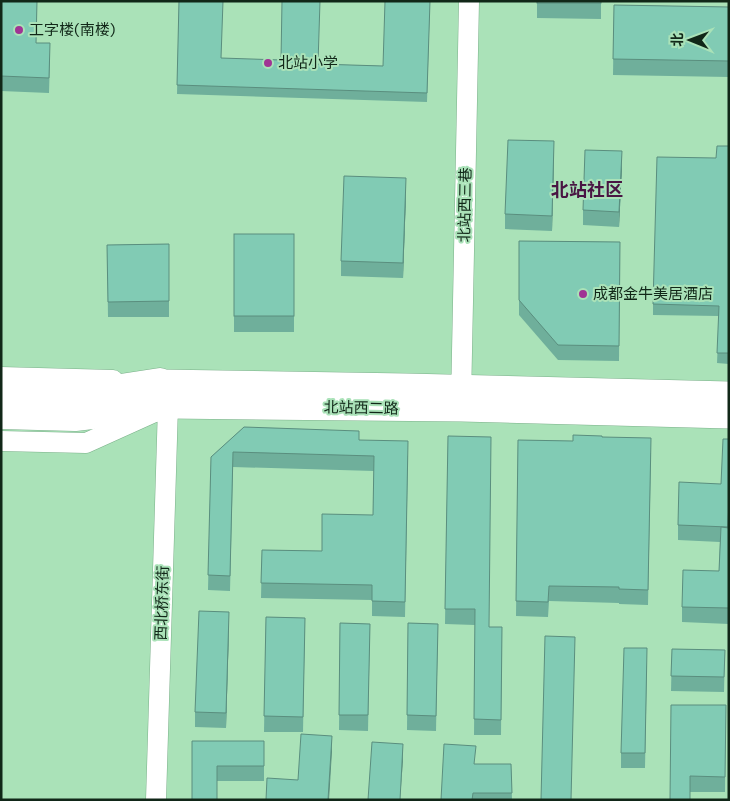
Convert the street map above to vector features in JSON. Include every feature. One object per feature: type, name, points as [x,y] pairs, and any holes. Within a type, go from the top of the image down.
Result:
[{"type":"highway","points":[[1,393],[76,395],[164,394]]},
{"type":"highway","points":[[1,416],[75,417],[164,394]]},
{"type":"main road","name":"北站西二路","points":[[164,394],[461,398],[729,394]]},
{"type":"main road","name":"北站西二路","points":[[461,398],[729,416]]},
{"type":"street","name":"北站西三巷","points":[[461,398],[469,1]]},
{"type":"street","name":"北站西二路","points":[[1,377],[164,394]]},
{"type":"street","name":"北站西二路","points":[[1,441],[86,443],[164,394]]},
{"type":"street","name":"西北桥东街","points":[[156,800],[164,394]]},
{"type":"building","name":"工字楼(南楼)","points":[[1,1],[37,1],[36,43],[50,43],[49,78],[1,76]]},
{"type":"building","points":[[179,1],[223,1],[221,58],[281,60],[282,1],[320,1],[318,64],[383,66],[385,1],[430,1],[427,93],[177,85]]},
{"type":"building","points":[[537,1],[601,1],[601,3],[537,3]]},
{"type":"building","points":[[614,5],[729,7],[729,61],[613,59]]},
{"type":"building","points":[[508,140],[554,141],[552,216],[505,214]]},
{"type":"building","points":[[717,146],[729,146],[729,353],[717,353],[719,306],[653,304],[657,157],[716,158]]},
{"type":"building","points":[[585,150],[622,151],[619,212],[583,210]]},
{"type":"building","points":[[344,176],[406,178],[403,263],[341,261]]},
{"type":"building","points":[[234,234],[294,234],[294,316],[234,316]]},
{"type":"building","points":[[519,241],[620,242],[619,346],[558,345],[519,300]]},
{"type":"building","points":[[169,244],[169,301],[108,302],[107,245]]},
{"type":"building","points":[[244,427],[359,431],[359,440],[408,441],[405,602],[372,601],[372,585],[261,583],[262,550],[322,551],[322,514],[373,515],[374,456],[233,452],[230,576],[208,575],[211,457]]},
{"type":"building","points":[[573,435],[651,438],[648,590],[619,589],[619,587],[549,586],[548,602],[516,601],[518,440],[573,441]]},
{"type":"building","points":[[448,436],[491,437],[489,627],[502,627],[501,720],[474,719],[475,609],[445,609]]},
{"type":"building","points":[[723,439],[729,439],[728,527],[678,525],[679,482],[721,484]]},
{"type":"building","points":[[721,527],[729,528],[729,608],[682,607],[683,570],[719,571]]},
{"type":"building","points":[[199,611],[229,612],[226,713],[195,712]]},
{"type":"building","points":[[266,617],[305,618],[303,717],[264,716]]},
{"type":"building","points":[[340,623],[370,624],[368,715],[339,715]]},
{"type":"building","points":[[408,623],[438,624],[436,716],[407,715]]},
{"type":"building","points":[[545,636],[575,637],[571,800],[541,800]]},
{"type":"building","points":[[624,648],[647,648],[645,753],[621,753]]},
{"type":"building","points":[[672,649],[725,650],[724,677],[671,676]]},
{"type":"building","points":[[671,705],[726,705],[725,777],[690,776],[690,800],[670,800]]},
{"type":"building","points":[[301,734],[332,736],[328,800],[266,800],[267,778],[298,780]]},
{"type":"building","points":[[192,741],[264,741],[264,766],[217,766],[217,800],[192,800]]},
{"type":"building","points":[[372,742],[403,744],[400,800],[368,800]]},
{"type":"building","points":[[444,744],[476,746],[474,764],[511,764],[512,793],[473,793],[472,800],[441,800]]},
{"type":"place","name":"工字楼(南楼)","points":[[19,30]]},
{"type":"place","name":"北站小学","points":[[268,63]]},
{"type":"place","name":"成都金牛美居酒店","points":[[583,294]]},
{"type":"district","name":"北站社区","points":[[587,190]]}]
